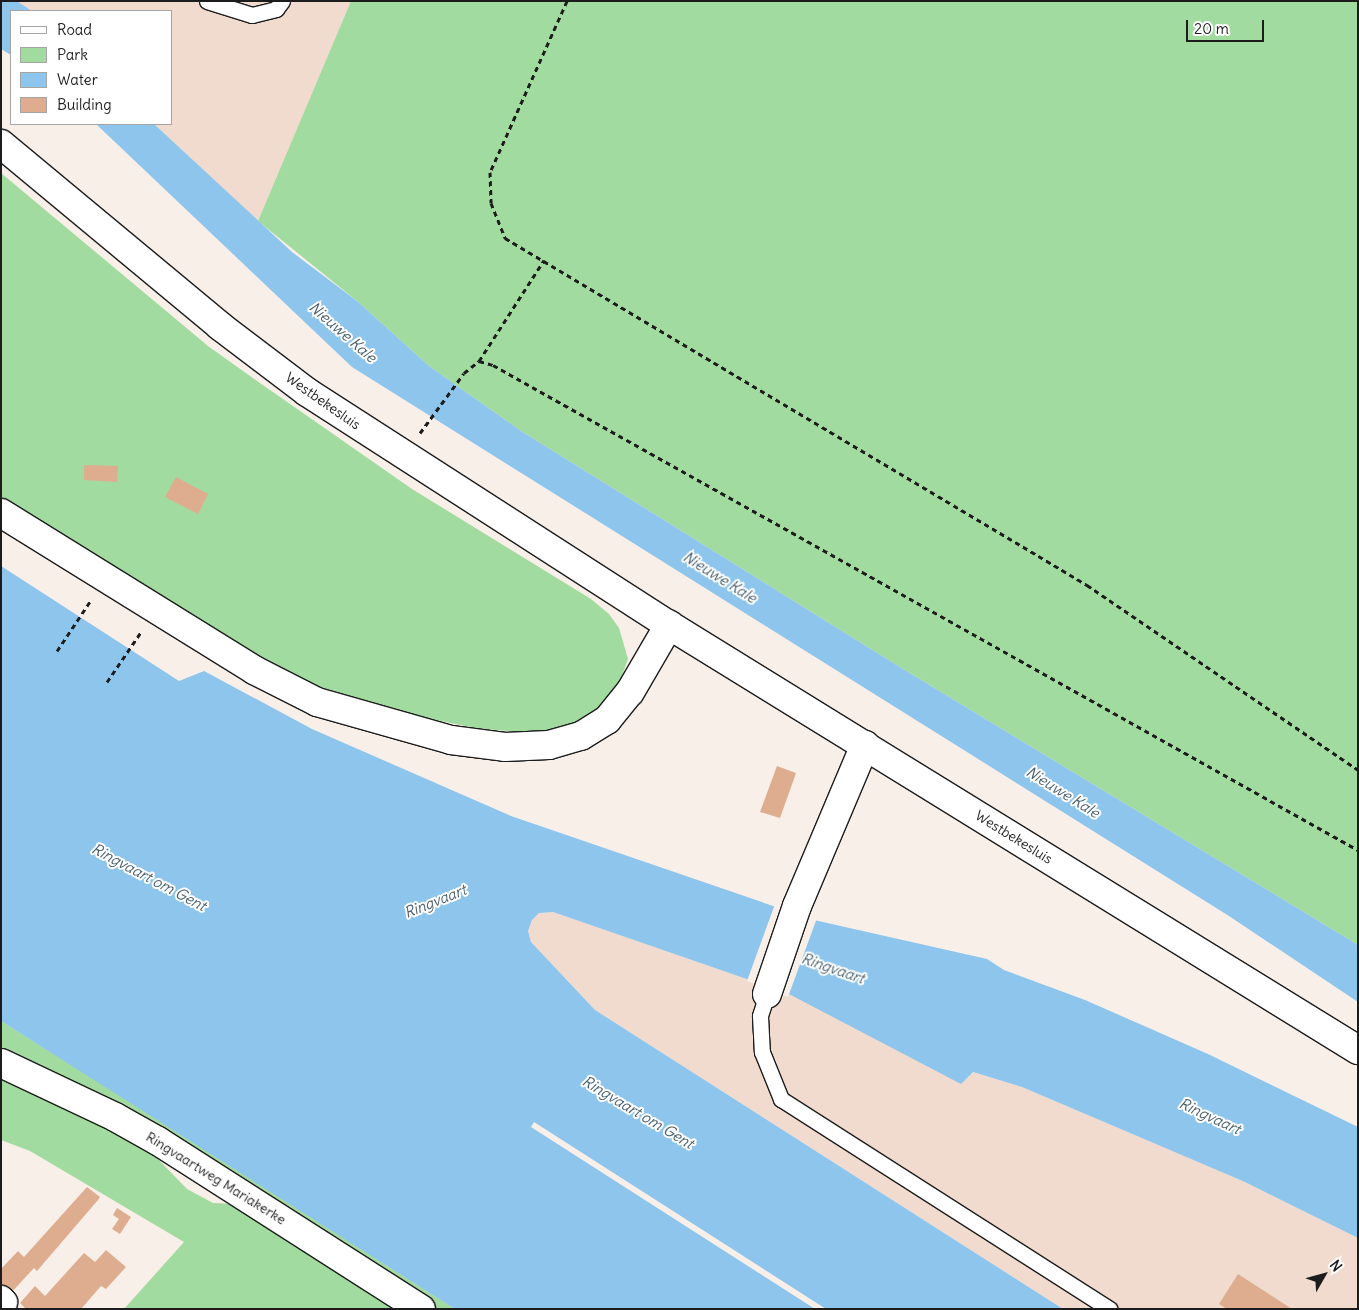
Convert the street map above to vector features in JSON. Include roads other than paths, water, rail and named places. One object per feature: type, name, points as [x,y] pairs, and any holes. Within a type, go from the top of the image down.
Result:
[{"type":"street","name":"Westbekesluis","points":[[1,144],[220,326],[307,392],[669,625],[1358,1050]]},
{"type":"street","points":[[1,513],[254,670],[317,702],[451,740],[514,746],[549,745],[581,736],[607,720],[630,692],[669,625]]},
{"type":"street","points":[[767,994],[797,906],[865,745]]},
{"type":"street","name":"Ringvaartweg Mariakerke","points":[[1,1063],[115,1117],[158,1141],[421,1309]]},
{"type":"lane","points":[[207,1],[252,15],[276,10],[282,1]]},
{"type":"lane","points":[[767,994],[760,1016],[762,1052],[781,1099],[1110,1309]]},
{"type":"water","points":[[1,1],[17,1],[30,10],[10,10],[10,54],[1,49]]},
{"type":"water","name":"Nieuwe Kale","points":[[97,125],[155,125],[292,252],[357,301],[429,366],[521,431],[903,669],[1358,945],[1358,1002],[1229,916],[352,367]]},
{"type":"water","points":[[1,566],[179,681],[204,671],[312,729],[511,816],[814,920],[987,959],[1004,970],[1085,1000],[1208,1054],[1358,1127],[1358,1238],[1245,1182],[1022,1087],[973,1072],[961,1084],[787,993],[553,912],[539,913],[532,920],[528,931],[531,942],[595,1010],[1063,1309],[826,1309],[534,1122],[531,1127],[815,1309],[455,1309],[1,1021]]},
{"type":"water label","name":"Ringvaart om Gent","points":[[149,877]]},
{"type":"water label","name":"Ringvaart","points":[[435,901]]},
{"type":"water label","name":"Ringvaart","points":[[833,968]]},
{"type":"water label","name":"Ringvaart om Gent","points":[[638,1112]]},
{"type":"water label","name":"Ringvaart","points":[[1210,1116]]}]
